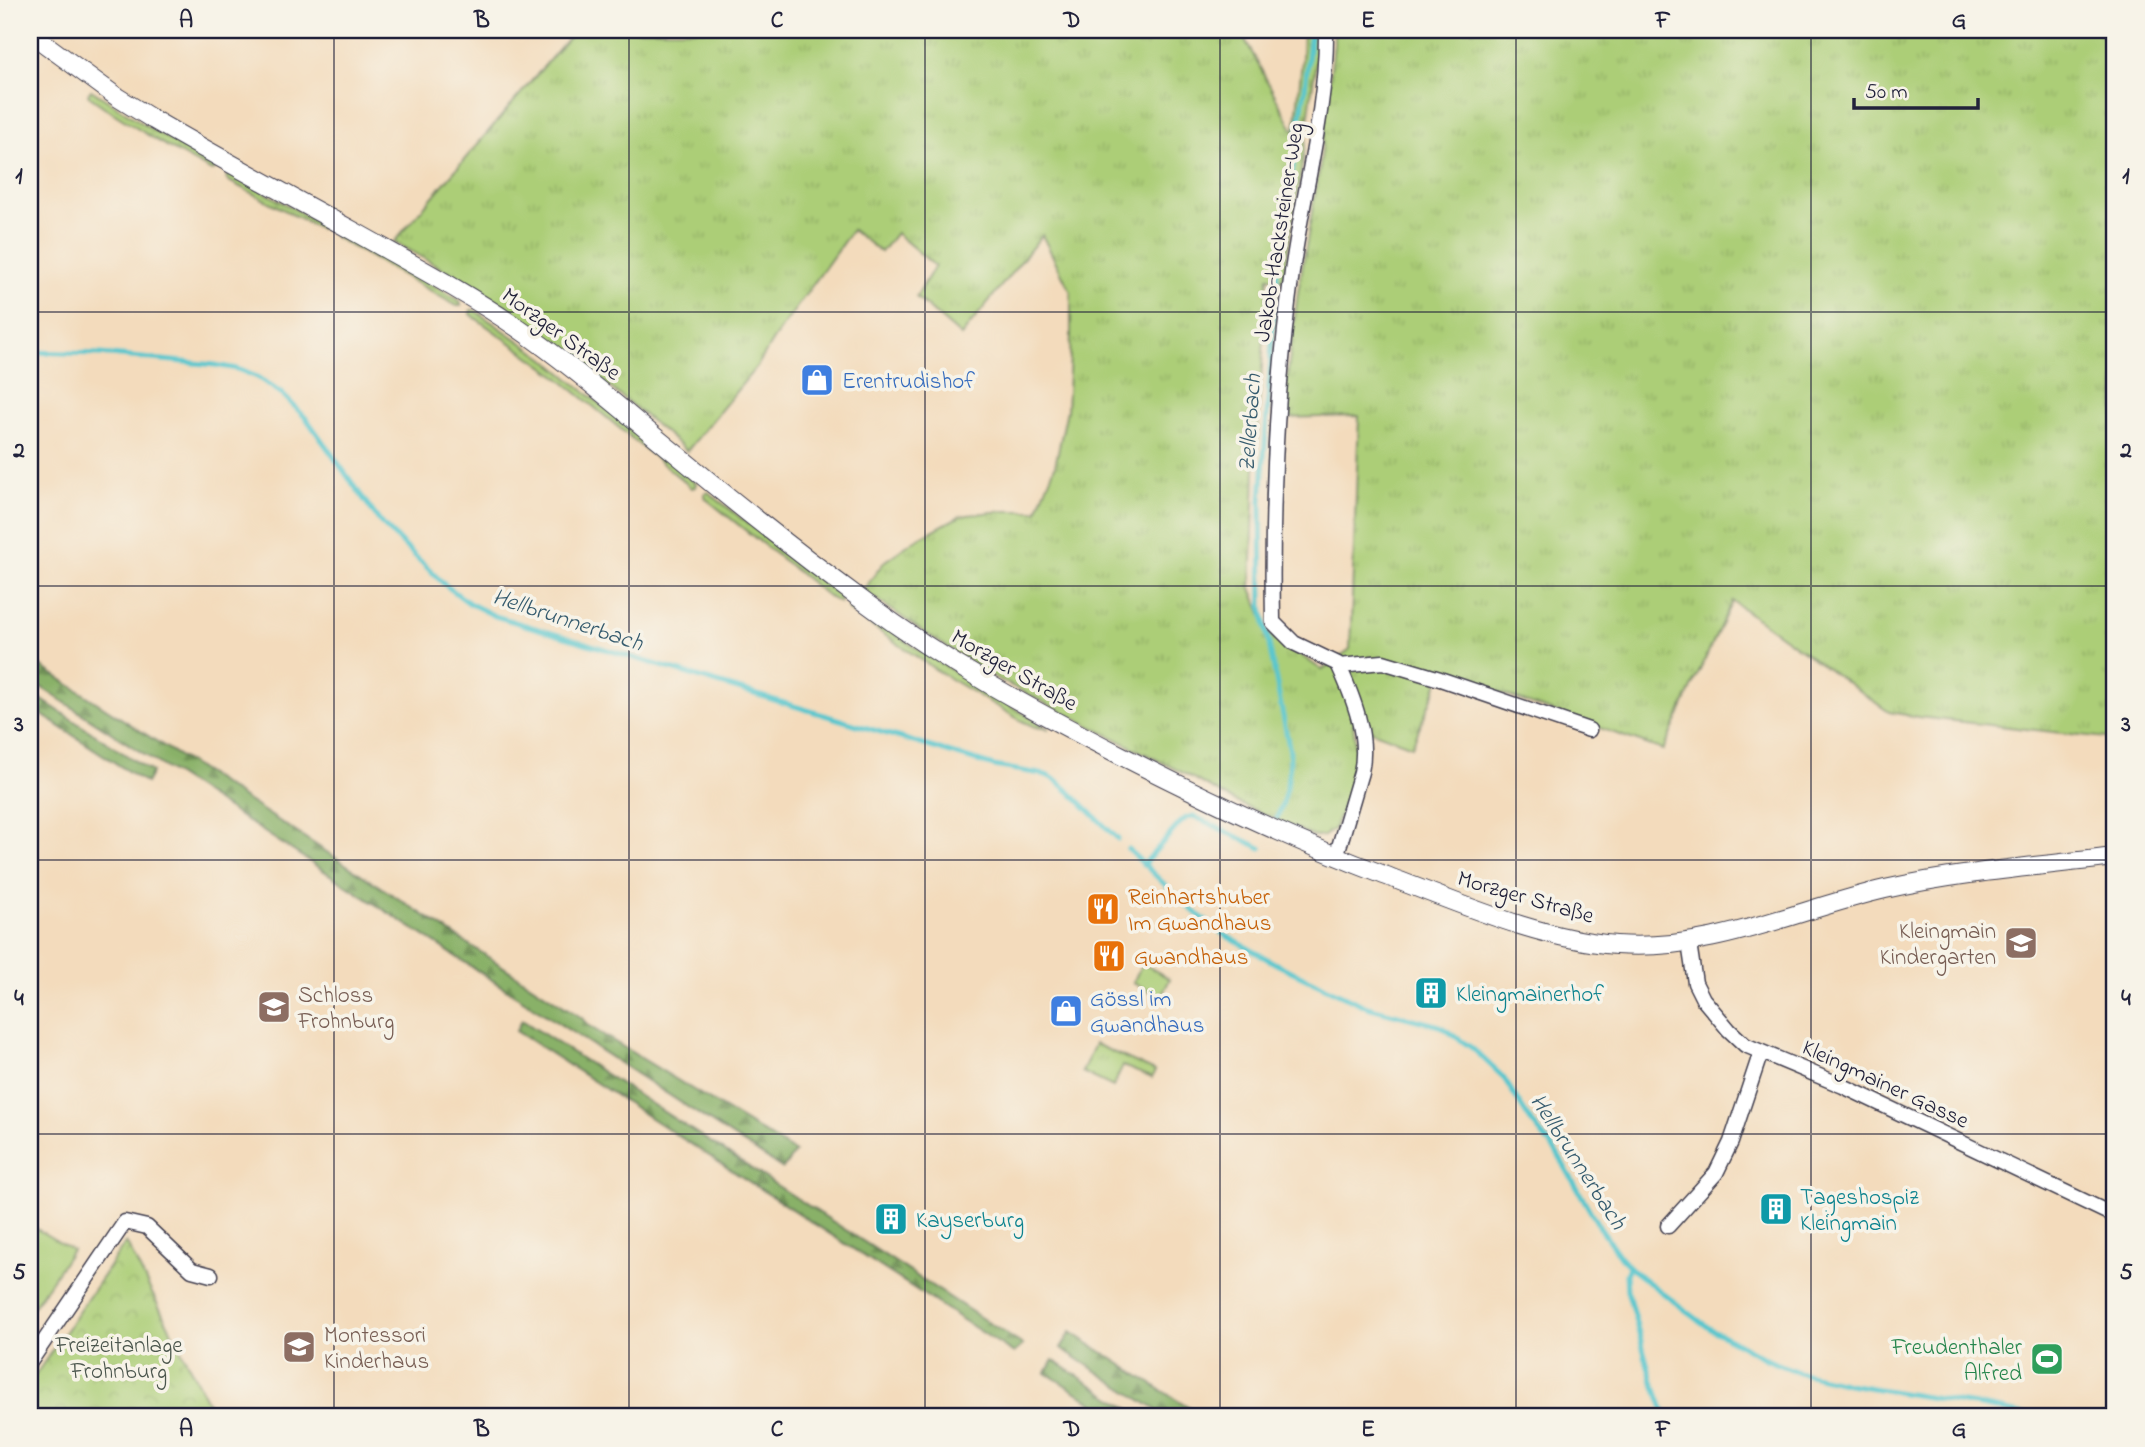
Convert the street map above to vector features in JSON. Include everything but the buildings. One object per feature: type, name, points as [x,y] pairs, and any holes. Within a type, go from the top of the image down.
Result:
[{"type":"street","name":"Jakob-Hacksteiner-Weg","points":[[1326,30],[1327,53],[1323,92],[1292,271],[1280,383],[1272,496],[1272,610],[1273,622],[1284,635],[1301,647],[1339,666]]},
{"type":"street","name":"Morzger Straße","points":[[30,33],[154,120],[429,272],[515,326],[577,371],[780,538],[886,618],[958,664],[1043,715],[1176,785],[1336,857],[1472,907],[1557,934],[1616,945],[1689,943],[1769,924],[1852,898],[1909,884],[2115,857]]},
{"type":"street","points":[[1336,857],[1362,772],[1364,751],[1351,696],[1339,666],[1383,662],[1589,730]]},
{"type":"street","name":"Kleingmainer Gasse","points":[[1689,943],[1695,983],[1703,999],[1728,1030],[1745,1045],[1843,1086],[2115,1216]]},
{"type":"street","points":[[1668,1226],[1716,1173],[1731,1142],[1761,1052]]},
{"type":"street","points":[[30,1362],[125,1222],[147,1227],[192,1270],[211,1275]]},
{"type":"green space","points":[[575,30],[1240,30],[1295,133],[1303,30],[1320,30],[1283,280],[1268,277],[1255,471],[1251,588],[1269,633],[1322,670],[1350,649],[1359,416],[1282,418],[1298,292],[1320,166],[1334,30],[2094,30],[2115,45],[2115,739],[1889,712],[1732,601],[1663,750],[1442,673],[1412,746],[1353,724],[1357,755],[1350,788],[1334,829],[1324,836],[1315,837],[1234,801],[996,678],[863,590],[885,561],[915,540],[960,516],[1001,511],[1037,511],[1055,466],[1067,410],[1071,336],[1071,292],[1042,235],[961,336],[916,297],[935,266],[896,233],[881,252],[852,230],[758,365],[687,451],[618,393],[510,312],[394,242]]},
{"type":"green space","points":[[91,90],[159,134],[215,165],[215,170],[212,171],[181,154],[120,117],[90,97],[88,94]]},
{"type":"green space","points":[[230,173],[321,224],[323,228],[320,229],[227,180],[226,177]]},
{"type":"green space","points":[[334,233],[389,260],[460,301],[461,306],[335,237]]},
{"type":"green space","points":[[471,310],[544,358],[696,483],[695,487],[692,488],[554,374],[470,314]]},
{"type":"green space","points":[[708,492],[841,597],[840,603],[705,498],[705,493]]},
{"type":"green space","points":[[855,606],[920,651],[1049,729],[1022,721],[942,674],[851,612],[847,608]]},
{"type":"green space","points":[[30,659],[582,1018],[597,1031],[795,1152],[783,1169],[30,680]]},
{"type":"green space","points":[[30,692],[152,772],[146,783],[30,707]]},
{"type":"green space","points":[[1142,963],[1170,979],[1161,997],[1133,983]]},
{"type":"green space","points":[[522,1020],[1023,1345],[1014,1353],[516,1031]]},
{"type":"green space","points":[[1095,1044],[1155,1071],[1152,1078],[1123,1066],[1113,1087],[1082,1072]]},
{"type":"green space","points":[[30,1225],[72,1250],[30,1312]]},
{"type":"green space","name":"Freizeitanlage Frohnburg","points":[[126,1242],[215,1417],[30,1417],[30,1383]]},
{"type":"green space","points":[[1071,1332],[1203,1417],[1167,1417],[1061,1348]]},
{"type":"green space","points":[[1053,1360],[1142,1417],[1116,1417],[1046,1373]]},
{"type":"waterway","name":"Zellerbach","points":[[1277,818],[1287,786],[1290,752],[1262,608],[1261,501],[1277,271],[1305,89],[1311,30]]},
{"type":"waterway","name":"Hellbrunnerbach","points":[[30,352],[100,354],[215,365],[237,369],[257,377],[281,393],[306,418],[380,522],[444,584],[469,603],[495,616],[994,766],[1046,775],[1070,792],[1118,839]]},
{"type":"waterway","name":"Zellerbach","points":[[1143,865],[1180,823],[1193,816],[1261,848]]},
{"type":"waterway","name":"Hellbrunnerbach","points":[[1128,849],[1187,906],[1223,934],[1278,965],[1367,1007],[1440,1026],[1472,1048],[1503,1077],[1530,1120],[1557,1153],[1600,1228],[1621,1258],[1635,1272],[1709,1328],[1768,1360],[1801,1373],[1848,1384],[2036,1417]]},
{"type":"waterway","points":[[1629,1267],[1626,1274],[1627,1290],[1649,1370],[1666,1417]]},
{"type":"place","name":"Erentrudishof","points":[[817,380]]},
{"type":"place","name":"Reinhartshuber Im Gwandhaus","points":[[1103,909]]},
{"type":"place","name":"Kleingmain Kindergarten","points":[[2021,943]]},
{"type":"place","name":"Gwandhaus","points":[[1109,956]]},
{"type":"place","name":"Kleingmainerhof","points":[[1431,993]]},
{"type":"place","name":"Schloss Frohnburg","points":[[274,1007]]},
{"type":"place","name":"Gössl im Gwandhaus","points":[[1066,1011]]},
{"type":"place","name":"Tageshospiz Kleingmain","points":[[1776,1209]]},
{"type":"place","name":"Kayserburg","points":[[891,1219]]},
{"type":"place","name":"Montessori Kinderhaus","points":[[299,1347]]},
{"type":"place","name":"Freudenthaler Alfred","points":[[2047,1359]]}]
